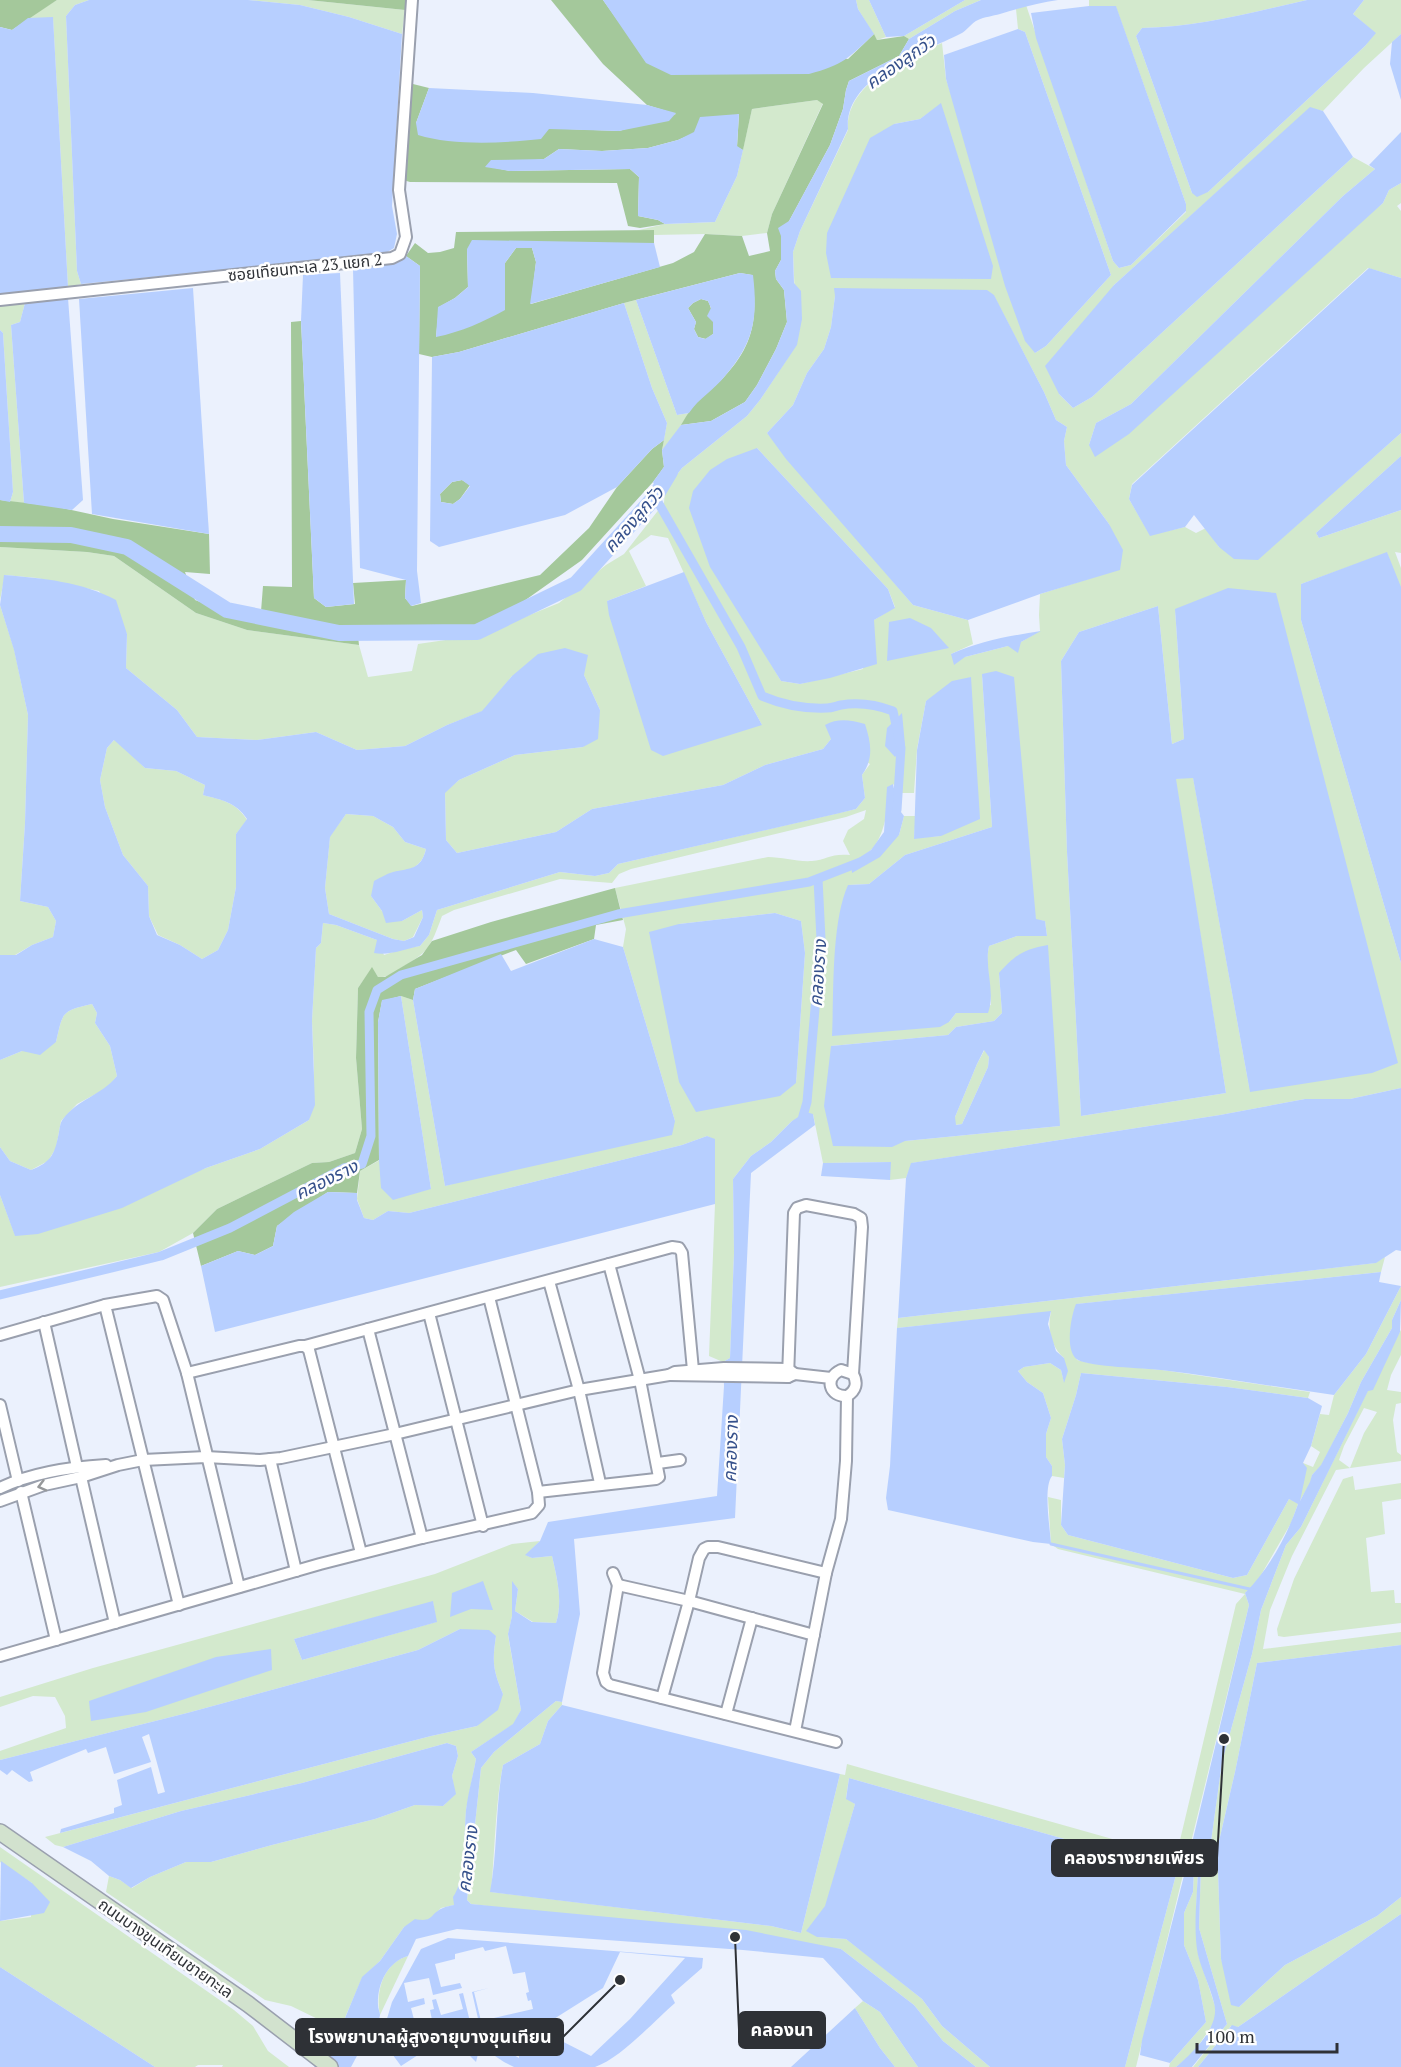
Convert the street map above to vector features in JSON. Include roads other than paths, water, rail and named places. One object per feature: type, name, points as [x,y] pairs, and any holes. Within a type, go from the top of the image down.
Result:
[{"type":"main road","name":"ถนนบางขุนเทียนชายทะเล","points":[[0,1832],[248,2004],[324,2062]]},
{"type":"street","name":"ซอยเทียนทะเล 23 แยก 2","points":[[0,300],[392,258],[400,254],[406,237],[399,190],[412,5]]},
{"type":"street","points":[[790,1374],[794,1213],[798,1208],[806,1205],[854,1214],[861,1218],[862,1227],[853,1374],[856,1386],[847,1396],[846,1461],[841,1519],[826,1573],[795,1731]]},
{"type":"street","points":[[187,1373],[304,1346],[672,1247],[679,1248],[682,1253],[693,1370]]},
{"type":"street","points":[[538,1492],[656,1479],[660,1473],[640,1380],[609,1264]]},
{"type":"street","points":[[549,1281],[579,1390],[600,1484]]},
{"type":"street","points":[[0,1335],[105,1305],[161,1297],[187,1373],[239,1587]]},
{"type":"street","points":[[0,1656],[361,1553],[532,1514],[538,1505],[538,1492],[489,1297]]},
{"type":"street","points":[[105,1305],[179,1605]]},
{"type":"street","points":[[429,1313],[483,1526]]},
{"type":"street","points":[[44,1322],[116,1623]]},
{"type":"street","points":[[368,1329],[422,1538]]},
{"type":"street","points":[[304,1346],[309,1350],[361,1553]]},
{"type":"street","points":[[669,1375],[693,1370],[724,1372]]},
{"type":"street","points":[[847,1396],[839,1396],[832,1390],[831,1378],[833,1374],[841,1370],[853,1374]]},
{"type":"street","points":[[0,1501],[39,1474],[79,1472],[143,1460],[206,1457],[270,1459],[395,1434],[579,1390],[669,1375],[745,1372],[831,1378]]},
{"type":"street","points":[[0,1405],[56,1640]]},
{"type":"street","points":[[270,1459],[296,1571]]},
{"type":"street","points":[[658,1463],[680,1460]]},
{"type":"street","points":[[0,1488],[20,1486]]},
{"type":"street","points":[[662,1698],[699,1558],[704,1549],[718,1547],[826,1573]]},
{"type":"street","points":[[613,1573],[618,1585],[603,1673],[606,1682],[610,1685],[836,1742]]},
{"type":"street","points":[[618,1585],[689,1601],[814,1635]]},
{"type":"street","points":[[726,1714],[752,1618]]},
{"type":"water","points":[[89,0],[248,0],[300,5],[349,17],[402,34],[392,206],[397,234],[394,248],[384,254],[81,284],[77,271],[66,16],[75,5]]},
{"type":"water","points":[[603,0],[856,0],[858,9],[874,34],[845,60],[809,74],[671,75],[646,63]]},
{"type":"water","points":[[869,0],[965,0],[904,36],[886,37]]},
{"type":"water","points":[[981,0],[1058,0],[978,20],[962,33],[907,58],[889,69],[859,94],[850,110],[848,129],[800,231],[793,252],[794,283],[801,291],[802,319],[797,345],[747,416],[682,468],[665,490],[658,491],[653,482],[664,467],[662,450],[681,425],[711,421],[745,402],[776,349],[787,322],[784,290],[776,279],[775,271],[781,260],[781,236],[778,228],[789,221],[830,145],[843,109],[849,81],[899,56],[909,39],[955,11]]},
{"type":"water","points":[[1307,0],[1364,0],[1353,14],[1376,33],[1365,46],[1208,192],[1197,197],[1192,193],[1136,36],[1142,28],[1205,22]]},
{"type":"water","points":[[1089,6],[1116,6],[1186,204],[1186,211],[1131,265],[1119,268],[1113,261],[1036,38],[1031,13]]},
{"type":"water","points":[[53,17],[68,287],[0,294],[0,27],[12,30],[28,18]]},
{"type":"water","points":[[1018,29],[1025,32],[1111,275],[1046,346],[1035,353],[1025,341],[1005,286],[946,79],[944,55]]},
{"type":"water","points":[[1401,34],[1401,100],[1390,64],[1392,42]]},
{"type":"water","points":[[429,88],[533,93],[647,105],[676,113],[669,121],[619,131],[549,129],[541,139],[495,142],[447,141],[418,135],[416,123]]},
{"type":"water","points":[[941,103],[993,266],[991,279],[831,278],[826,253],[827,233],[870,138],[894,124],[920,119]]},
{"type":"water","points":[[1310,107],[1323,111],[1353,157],[1092,397],[1073,408],[1059,394],[1045,366],[1114,285]]},
{"type":"water","points":[[739,114],[737,146],[743,150],[737,176],[715,222],[665,224],[658,220],[638,216],[639,177],[630,169],[510,171],[485,167],[491,160],[544,159],[559,149],[602,151],[648,148],[678,140],[694,132],[700,117]]},
{"type":"water","points":[[1401,132],[1401,183],[1389,190],[1383,203],[1129,434],[1095,457],[1089,445],[1096,423],[1131,404],[1343,196],[1375,169],[1369,165]]},
{"type":"water","points":[[472,240],[654,243],[660,267],[530,304],[536,262],[532,248],[516,248],[505,263],[505,310],[472,326],[436,337],[438,307],[455,298],[468,287],[467,249]]},
{"type":"water","points":[[406,256],[420,266],[417,571],[421,603],[411,606],[405,598],[406,580],[360,568],[353,269]]},
{"type":"water","points":[[1369,268],[1401,278],[1401,433],[1258,560],[1234,559],[1219,547],[1194,515],[1185,527],[1150,536],[1129,499],[1132,485]]},
{"type":"water","points":[[340,273],[354,604],[326,607],[314,598],[301,321],[303,275]]},
{"type":"water","points":[[740,273],[753,275],[754,317],[748,340],[735,364],[689,413],[677,415],[636,300]],"holes":[[[701,299],[708,301],[711,308],[707,316],[713,322],[713,334],[705,339],[698,337],[694,329],[696,322],[688,308]]]},
{"type":"water","points":[[193,288],[209,534],[92,514],[79,299]]},
{"type":"water","points":[[834,288],[987,290],[994,295],[1056,420],[1067,427],[1064,441],[1066,465],[1109,524],[1123,550],[1120,570],[1040,594],[968,620],[913,605],[786,459],[767,433],[793,405],[807,373],[824,349],[831,327]]},
{"type":"water","points":[[68,298],[83,500],[72,510],[24,503],[11,325],[20,322],[25,303]]},
{"type":"water","points":[[624,303],[652,388],[667,423],[664,440],[652,449],[617,487],[565,515],[439,547],[430,541],[432,357],[459,352]],"holes":[[[462,480],[470,486],[453,504],[441,502],[440,494],[452,482]]]},
{"type":"water","points":[[0,330],[3,333],[13,492],[10,502],[0,500]]},
{"type":"water","points":[[757,448],[888,589],[895,608],[874,620],[877,664],[800,684],[781,681],[710,567],[689,508],[693,491],[710,470],[727,459]]},
{"type":"water","points":[[1401,456],[1401,510],[1319,538],[1316,533]]},
{"type":"water","points":[[1387,552],[1401,587],[1401,963],[1301,620],[1301,584]]},
{"type":"water","points":[[684,572],[706,622],[762,725],[663,756],[651,750],[609,615],[607,601]]},
{"type":"water","points":[[4,575],[47,579],[76,585],[116,600],[127,634],[126,668],[177,710],[197,737],[257,740],[316,732],[357,750],[405,746],[482,711],[512,676],[538,654],[565,648],[588,655],[584,675],[600,710],[598,739],[583,747],[515,755],[459,780],[445,793],[446,840],[457,853],[556,832],[592,809],[723,785],[765,765],[823,749],[831,739],[825,725],[839,721],[865,724],[870,756],[862,775],[865,798],[856,809],[618,864],[609,873],[595,876],[560,872],[437,910],[429,935],[420,946],[397,952],[374,953],[377,940],[336,925],[323,923],[321,943],[316,948],[312,1021],[315,1105],[309,1120],[260,1149],[206,1168],[122,1208],[38,1234],[15,1236],[0,1195],[0,1147],[10,1161],[31,1170],[44,1164],[54,1151],[63,1119],[76,1106],[111,1083],[117,1076],[110,1046],[95,1023],[97,1013],[92,1004],[65,1014],[56,1042],[40,1055],[22,1051],[0,1060],[0,955],[16,955],[32,945],[53,937],[56,921],[48,907],[20,901],[28,715],[14,650],[0,605]],"holes":[[[114,740],[145,768],[176,771],[205,785],[203,795],[233,805],[247,819],[236,834],[236,887],[228,930],[218,950],[202,959],[180,945],[157,935],[149,916],[148,886],[123,855],[105,807],[100,780],[107,748]],[[346,814],[373,816],[393,827],[405,842],[426,849],[421,861],[414,867],[390,873],[374,881],[371,896],[382,911],[386,923],[402,921],[422,910],[423,917],[414,937],[404,941],[393,939],[329,914],[325,888],[330,837]]]},
{"type":"water","points":[[1228,588],[1276,593],[1398,1063],[1372,1073],[1250,1092],[1193,778],[1176,779],[1226,1093],[1081,1116],[1067,852],[1061,661],[1079,632],[1158,606],[1172,744],[1184,739],[1175,609]]},
{"type":"water","points":[[910,618],[931,628],[949,648],[887,661],[889,622]]},
{"type":"water","points":[[1041,631],[1021,642],[1018,653],[1008,646],[965,657],[954,665],[951,654],[962,649]]},
{"type":"water","points":[[996,671],[1014,677],[1036,919],[1045,921],[1047,936],[1017,936],[989,946],[991,997],[988,1013],[956,1013],[949,1022],[940,1027],[832,1036],[836,938],[848,885],[869,884],[905,855],[992,827],[982,674]]},
{"type":"water","points":[[971,677],[980,819],[941,836],[914,839],[917,750],[926,701],[952,681]]},
{"type":"water","points":[[902,713],[905,745],[895,757],[885,746],[887,728]]},
{"type":"water","points":[[893,784],[898,808],[904,816],[899,835],[880,857],[852,873],[851,863],[871,850],[884,832],[887,787]]},
{"type":"water","points":[[775,913],[801,921],[805,953],[796,1083],[780,1096],[696,1112],[679,1082],[649,932],[679,924]]},
{"type":"water","points":[[594,939],[623,947],[675,1121],[672,1135],[445,1186],[413,1000],[415,989],[501,954],[511,971]]},
{"type":"water","points":[[1048,945],[1060,1126],[905,1141],[892,1147],[833,1146],[824,1106],[831,1046],[948,1035],[956,1027],[994,1021],[1002,1013],[999,973],[1020,954]],"holes":[[[984,1050],[989,1057],[988,1067],[962,1124],[956,1125],[955,1117]]]},
{"type":"water","points":[[401,996],[431,1189],[393,1200],[381,1188],[378,1022],[382,1000]]},
{"type":"water","points":[[1401,1088],[1401,1251],[1396,1250],[1376,1263],[898,1318],[906,1178],[911,1163],[1220,1115],[1305,1099],[1350,1099]]},
{"type":"water","points":[[806,1112],[813,1114],[815,1125],[751,1173],[735,1518],[574,1539],[580,1614],[562,1702],[556,1701],[494,1752],[481,1768],[467,1900],[471,1904],[746,1930],[841,1949],[914,2005],[943,2041],[976,2067],[918,2067],[880,2012],[863,2001],[823,1958],[457,1929],[416,1939],[408,1956],[394,1963],[389,1969],[379,1990],[380,2015],[378,2021],[351,2067],[314,2067],[328,2044],[338,2035],[362,1977],[380,1961],[404,1927],[415,1919],[429,1919],[439,1910],[454,1905],[453,1897],[460,1879],[464,1855],[466,1810],[476,1759],[471,1752],[513,1724],[521,1710],[508,1634],[512,1616],[512,1581],[518,1589],[515,1611],[532,1622],[556,1623],[558,1615],[558,1590],[552,1556],[532,1558],[525,1555],[540,1541],[548,1522],[717,1496],[724,1386],[723,1362],[730,1358],[734,1253],[733,1179],[751,1156]]},
{"type":"water","points":[[707,1136],[715,1139],[715,1204],[215,1332],[201,1266],[238,1251],[255,1255],[273,1246],[277,1226],[294,1212],[328,1192],[357,1193],[357,1200],[364,1218],[373,1220],[388,1211],[409,1213],[682,1145]]},
{"type":"water","points":[[891,1162],[890,1180],[821,1176],[823,1163]]},
{"type":"water","points":[[1381,1272],[1379,1282],[1401,1286],[1366,1354],[1334,1395],[1161,1370],[1094,1364],[1078,1360],[1071,1350],[1071,1325],[1076,1304]]},
{"type":"water","points":[[1401,1300],[1400,1332],[1373,1390],[1368,1391],[1301,1527],[1286,1545],[1261,1610],[1252,1654],[1222,1762],[1209,1856],[1201,1865],[1199,1928],[1227,2024],[1192,2067],[1176,2067],[1204,2039],[1215,2012],[1198,1955],[1196,1913],[1198,1871],[1194,1866],[1193,1892],[1184,1913],[1184,1945],[1198,1980],[1206,2022],[1170,2063],[1140,2055],[1142,2040],[1249,1605],[1245,1593],[1276,1552],[1298,1504],[1289,1499],[1247,1575],[1233,1578],[1068,1535],[1061,1525],[1065,1465],[1062,1439],[1081,1373],[1227,1387],[1308,1398],[1322,1406],[1311,1446],[1303,1463],[1307,1468],[1300,1501],[1312,1475],[1321,1465],[1348,1413],[1361,1382],[1392,1328],[1392,1320]]},
{"type":"water","points":[[1051,1311],[1048,1324],[1056,1351],[1064,1358],[1068,1371],[1064,1383],[1061,1370],[1050,1363],[1024,1367],[1018,1371],[1027,1382],[1043,1393],[1051,1418],[1046,1434],[1046,1457],[1052,1466],[1047,1498],[1051,1544],[888,1510],[886,1498],[890,1466],[897,1328]]},
{"type":"water","points":[[483,1581],[493,1610],[471,1609],[450,1617],[452,1593]]},
{"type":"water","points":[[433,1601],[437,1622],[302,1660],[294,1639]]},
{"type":"water","points":[[460,1629],[489,1630],[496,1636],[494,1666],[503,1694],[498,1710],[477,1726],[60,1833],[61,1829],[114,1813],[114,1808],[122,1805],[117,1780],[151,1767],[158,1794],[165,1792],[149,1734],[142,1737],[151,1762],[114,1774],[106,1747],[88,1753],[86,1749],[30,1772],[33,1781],[29,1782],[12,1770],[7,1775],[0,1770],[0,1760],[187,1713],[418,1650]]},
{"type":"water","points":[[1401,1645],[1401,1897],[1377,1916],[1285,1965],[1239,2007],[1231,2005],[1221,1959],[1218,1870],[1214,1863],[1257,1663]]},
{"type":"water","points":[[271,1649],[272,1670],[146,1712],[91,1721],[89,1701],[216,1657]]},
{"type":"water","points":[[562,1705],[840,1774],[801,1933],[771,1926],[490,1892],[503,1765],[540,1744],[548,1721]]},
{"type":"water","points":[[447,1743],[456,1746],[458,1756],[452,1776],[456,1794],[443,1806],[415,1805],[375,1819],[211,1862],[186,1862],[150,1877],[131,1888],[109,1876],[91,1861],[63,1847],[181,1811],[302,1783]]},
{"type":"water","points":[[849,1778],[1177,1871],[1125,2067],[990,2067],[942,2026],[922,1999],[846,1939],[817,1937],[806,1931],[825,1906],[855,1804],[846,1799]]},
{"type":"water","points":[[1,1861],[32,1883],[50,1902],[44,1913],[0,1921]]},
{"type":"water","points":[[1401,1914],[1401,2067],[1198,2067],[1232,2025],[1238,2027]]},
{"type":"water","points":[[448,1938],[703,1958],[702,1968],[671,1995],[675,2003],[626,2048],[595,2067],[514,2067],[480,2046],[476,2062],[449,2035],[401,2066],[387,2047],[383,2032],[392,2002],[421,1949]],"holes":[[[506,1946],[513,1974],[525,1972],[529,1992],[526,1993],[533,2009],[481,2021],[474,1992],[489,1988],[472,1992],[484,2045],[476,2046],[463,1993],[459,1994],[463,2009],[441,2015],[436,1999],[432,2000],[434,2009],[430,2010],[433,2025],[417,2031],[411,2008],[425,2004],[424,1998],[408,2002],[404,1983],[429,1978],[433,1995],[462,1988],[460,1983],[441,1987],[435,1964],[455,1959],[455,1954],[483,1947],[485,1951]],[[620,1952],[685,1958],[630,2019],[591,2056],[538,2029],[603,1988]],[[518,2023],[519,2058],[494,2043]]]},
{"type":"water","points":[[0,1967],[155,2067],[0,2067]]},
{"type":"water","points":[[855,2008],[895,2067],[791,2067]]},
{"type":"waterway","name":"คลองลูกวัว","points":[[0,534],[71,535],[127,547],[227,610],[339,633],[477,632],[576,584],[655,497],[670,472]]},
{"type":"waterway","name":"คลองราง","points":[[655,497],[741,647],[762,696],[802,707],[829,708],[861,704],[893,711],[901,748],[897,810]]},
{"type":"waterway","name":"คลองราง","points":[[0,1295],[161,1256],[230,1228],[344,1168],[362,1164],[371,1136],[369,1012],[377,990],[401,975],[618,914],[809,882],[863,861]]},
{"type":"waterway","name":"คลองราง","points":[[801,1123],[807,1102],[821,939],[818,879]]},
{"type":"waterway","points":[[1051,1544],[1254,1590]]},
{"type":"place","name":"คลองรางยายเพียร","points":[[1224,1739]]},
{"type":"place","name":"คลองนา","points":[[735,1937]]},
{"type":"place","name":"โรงพยาบาลผู้สูงอายุบางขุนเทียน","points":[[620,1980]]}]
